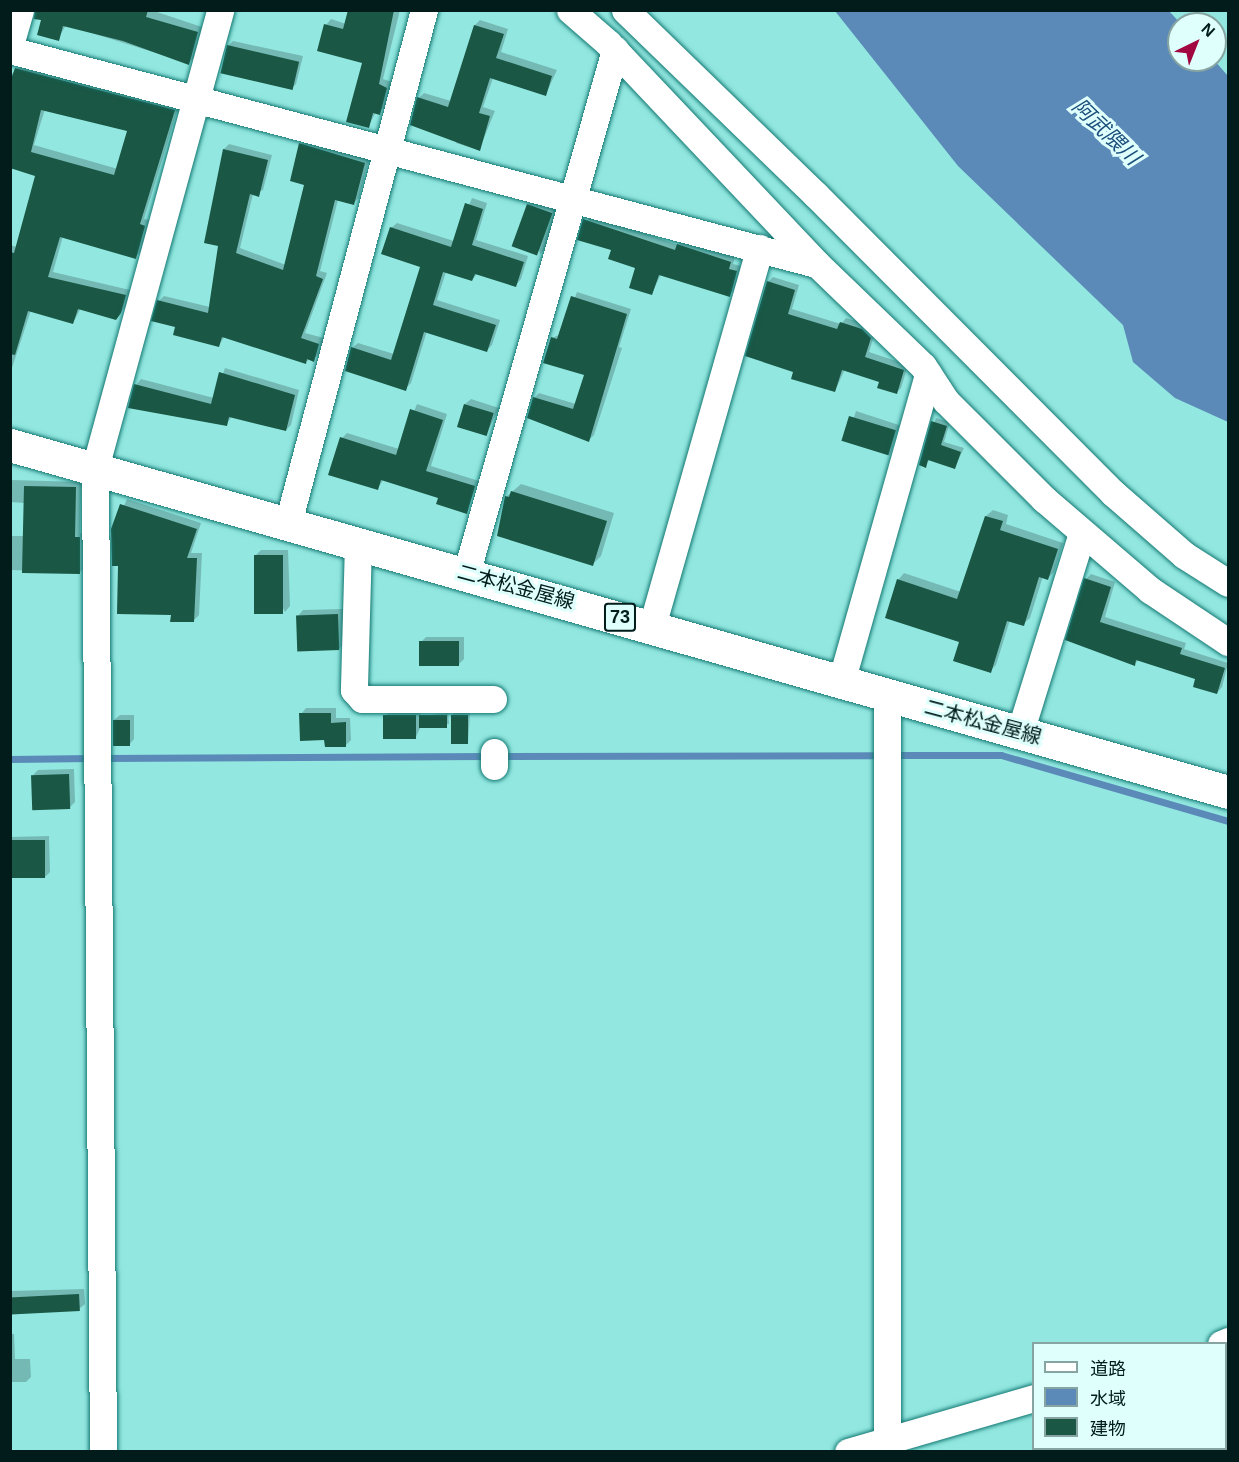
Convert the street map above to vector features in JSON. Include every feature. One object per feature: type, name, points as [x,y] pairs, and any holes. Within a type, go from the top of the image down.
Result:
[{"type":"main road","name":"二本松金屋線","points":[[10,445],[652,626],[887,696],[1228,792]]},
{"type":"street","points":[[10,45],[20,10]]},
{"type":"street","points":[[103,1452],[95,468],[220,10]]},
{"type":"street","points":[[288,523],[424,10]]},
{"type":"street","points":[[570,10],[615,50],[817,264],[928,374],[946,400],[1082,533],[1150,590],[1228,642]]},
{"type":"street","points":[[625,10],[816,195],[1113,493],[1184,555],[1228,583]]},
{"type":"street","points":[[10,50],[817,264]]},
{"type":"street","points":[[466,574],[615,50]]},
{"type":"street","points":[[652,626],[760,248]]},
{"type":"street","points":[[841,682],[928,374]]},
{"type":"street","points":[[1020,732],[1082,533]]},
{"type":"street","points":[[358,543],[354,690],[362,699],[493,699]]},
{"type":"street","points":[[887,696],[885,756],[887,1446]]},
{"type":"street","points":[[848,1452],[887,1446],[1032,1399]]},
{"type":"water","name":"阿武隈川","points":[[835,11],[1169,11],[1167,12],[1167,72],[1224,72],[1228,76],[1228,422],[1175,398],[1133,362],[1123,325],[958,166]]},
{"type":"building","points":[[35,10],[148,10],[146,17],[198,32],[189,65],[123,41],[63,26],[59,41],[37,35],[41,20],[34,19]]},
{"type":"building","points":[[348,10],[394,10],[379,84],[387,88],[380,115],[373,113],[369,128],[346,122],[362,63],[317,51],[324,24],[343,29]]},
{"type":"building","points":[[474,25],[504,34],[496,58],[552,76],[546,96],[490,78],[479,113],[490,116],[480,151],[410,125],[417,97],[448,107]]},
{"type":"building","points":[[227,45],[299,62],[293,90],[220,73]]},
{"type":"building","points":[[15,68],[175,110],[140,224],[145,226],[136,259],[60,237],[48,277],[126,295],[121,313],[116,320],[78,309],[73,324],[28,311],[15,355],[10,354],[10,252],[14,253],[35,176],[10,168],[10,82]],"holes":[[[41,110],[127,131],[114,175],[31,152]]]},
{"type":"building","points":[[299,143],[365,163],[354,205],[335,200],[316,276],[323,279],[301,338],[319,344],[314,362],[307,359],[306,364],[222,337],[219,347],[173,335],[175,327],[151,321],[157,300],[208,313],[218,246],[204,243],[223,149],[268,160],[259,197],[250,194],[236,253],[283,270],[304,185],[290,181]]},
{"type":"building","points":[[465,203],[483,209],[472,245],[524,262],[516,287],[475,274],[472,281],[443,272],[433,305],[496,325],[487,352],[424,332],[406,391],[345,371],[351,347],[391,360],[420,267],[381,254],[390,227],[451,247]]},
{"type":"building","points":[[527,204],[552,213],[537,256],[512,246]]},
{"type":"building","points":[[583,219],[675,250],[677,244],[731,262],[729,269],[737,271],[730,297],[659,275],[652,295],[629,288],[635,268],[608,259],[611,250],[577,240]]},
{"type":"building","points":[[767,281],[795,290],[788,314],[837,329],[840,322],[862,329],[871,338],[865,357],[904,370],[897,394],[877,388],[879,382],[842,370],[835,392],[791,379],[793,372],[745,356]]},
{"type":"building","points":[[571,296],[627,314],[589,442],[527,418],[533,397],[573,409],[584,375],[543,363],[551,337],[557,339]]},
{"type":"building","points":[[219,372],[295,395],[286,431],[229,417],[227,426],[128,408],[134,384],[211,404]]},
{"type":"building","points":[[464,404],[494,413],[487,436],[457,427]]},
{"type":"building","points":[[410,409],[443,420],[426,471],[475,486],[467,514],[436,504],[438,498],[381,480],[378,490],[328,475],[340,437],[396,455]]},
{"type":"building","points":[[849,416],[896,430],[888,455],[841,441]]},
{"type":"building","points":[[931,421],[947,426],[941,445],[961,452],[955,469],[928,460],[926,468],[919,465]]},
{"type":"building","points":[[24,486],[76,487],[75,537],[80,537],[80,574],[22,573]]},
{"type":"building","points":[[511,491],[607,521],[593,566],[497,536],[505,496],[509,497]]},
{"type":"building","points":[[120,504],[197,529],[187,558],[197,558],[194,622],[170,622],[171,615],[117,614],[118,566],[112,566],[111,529]]},
{"type":"building","points":[[985,516],[1003,521],[1000,530],[1058,549],[1048,580],[1039,577],[1024,626],[1007,621],[991,673],[953,661],[959,642],[885,618],[897,579],[957,599]]},
{"type":"building","points":[[254,555],[283,555],[283,614],[254,614]]},
{"type":"building","points":[[1084,578],[1111,587],[1100,622],[1182,648],[1180,654],[1225,668],[1217,694],[1193,687],[1195,679],[1136,660],[1135,666],[1065,640]]},
{"type":"building","points":[[338,614],[339,650],[297,651],[296,615]]},
{"type":"building","points":[[419,641],[459,641],[459,666],[419,666]]},
{"type":"building","points":[[299,713],[331,713],[331,723],[346,722],[346,747],[325,747],[324,740],[300,741]]},
{"type":"building","points":[[383,715],[416,715],[416,739],[383,739]]},
{"type":"building","points":[[419,715],[447,715],[447,728],[419,728]]},
{"type":"building","points":[[451,715],[468,715],[468,744],[451,744]]},
{"type":"building","points":[[113,720],[130,720],[130,746],[113,746]]},
{"type":"building","points":[[69,774],[70,809],[32,810],[31,775]]},
{"type":"building","points":[[10,840],[45,840],[45,878],[10,878]]},
{"type":"building","points":[[79,1294],[80,1311],[11,1315],[10,1298]]},
{"type":"waterway","points":[[499,756],[881,755]]},
{"type":"waterway","points":[[892,755],[1001,755],[1228,821]]},
{"type":"waterway","points":[[103,758],[488,756]]},
{"type":"waterway","points":[[10,759],[92,758]]}]
